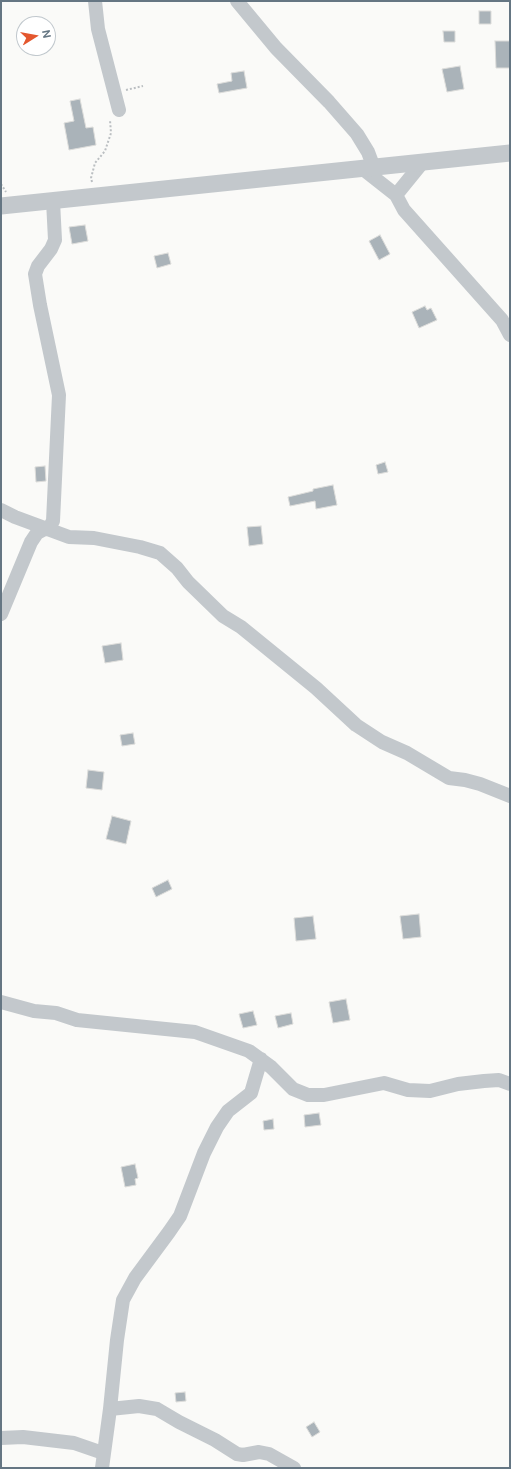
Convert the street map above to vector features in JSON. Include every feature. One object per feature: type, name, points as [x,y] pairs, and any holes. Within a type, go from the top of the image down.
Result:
[{"type":"street","points":[[95,1],[98,29],[117,103]]},
{"type":"street","points":[[237,1],[276,48],[329,102],[357,134],[368,152],[368,168],[396,195],[404,210],[502,320],[510,335]]},
{"type":"street","points":[[1,206],[510,153]]},
{"type":"street","points":[[396,195],[422,163]]},
{"type":"street","points":[[1,614],[31,542],[37,533],[50,526],[53,521],[59,395],[35,274],[38,266],[51,249],[55,240],[53,201]]},
{"type":"street","points":[[1,510],[69,537],[94,538],[140,547],[160,553],[223,616],[241,627],[316,688],[356,725],[382,742],[407,753],[449,778],[480,784],[510,796]]},
{"type":"street","points":[[1,1002],[34,1011],[56,1013],[76,1020],[195,1032],[249,1051],[261,1059],[293,1089],[308,1095],[324,1095],[384,1083],[408,1090],[430,1091],[458,1084],[484,1080],[499,1080],[510,1084]]},
{"type":"street","points":[[102,1468],[110,1409],[113,1368],[123,1300],[135,1278],[154,1254],[180,1216],[204,1153],[217,1127],[228,1111],[251,1093],[261,1059]]},
{"type":"street","points":[[110,1409],[140,1406],[157,1409],[215,1440],[237,1454],[243,1455],[258,1452],[268,1454],[294,1468]]},
{"type":"street","points":[[1,1438],[23,1436],[74,1443],[103,1453]]},
{"type":"path","points":[[94,197],[91,178],[95,163],[105,151],[111,134],[110,114],[123,91],[143,86]]},
{"type":"building","points":[[479,11],[491,11],[491,24],[479,24]]},
{"type":"building","points":[[443,31],[455,31],[455,42],[444,42]]},
{"type":"building","points":[[495,41],[510,41],[510,68],[496,68]]},
{"type":"building","points":[[460,66],[464,89],[447,92],[442,69]]},
{"type":"building","points":[[244,71],[247,88],[219,93],[217,84],[232,81],[231,73]]},
{"type":"building","points":[[80,99],[86,128],[93,127],[96,145],[69,150],[64,123],[74,121],[70,101]]},
{"type":"building","points":[[85,225],[88,241],[72,244],[69,227]]},
{"type":"building","points":[[380,235],[390,254],[379,260],[369,241]]},
{"type":"building","points":[[168,253],[171,264],[157,268],[154,256]]},
{"type":"building","points":[[425,306],[427,310],[431,308],[437,320],[419,328],[412,312]]},
{"type":"building","points":[[385,462],[388,472],[378,474],[376,465]]},
{"type":"building","points":[[45,466],[46,481],[36,482],[35,467]]},
{"type":"building","points":[[333,485],[337,505],[316,509],[315,501],[290,506],[288,497],[313,491],[313,489]]},
{"type":"building","points":[[261,526],[263,544],[249,546],[247,527]]},
{"type":"building","points":[[121,643],[123,660],[105,663],[102,646]]},
{"type":"building","points":[[133,733],[135,744],[122,746],[120,735]]},
{"type":"building","points":[[88,770],[104,772],[102,790],[86,788]]},
{"type":"building","points":[[112,816],[131,821],[126,844],[106,839]]},
{"type":"building","points":[[168,880],[172,889],[156,897],[152,888]]},
{"type":"building","points":[[419,914],[421,937],[403,939],[400,916]]},
{"type":"building","points":[[313,916],[316,939],[296,941],[294,918]]},
{"type":"building","points":[[346,999],[350,1020],[333,1023],[329,1002]]},
{"type":"building","points":[[253,1011],[257,1025],[243,1028],[239,1014]]},
{"type":"building","points":[[291,1013],[293,1024],[278,1028],[275,1016]]},
{"type":"building","points":[[319,1113],[321,1125],[305,1127],[304,1115]]},
{"type":"building","points":[[273,1119],[274,1129],[264,1130],[263,1121]]},
{"type":"building","points":[[135,1164],[138,1178],[135,1179],[136,1185],[125,1187],[121,1167]]},
{"type":"building","points":[[185,1392],[186,1401],[176,1402],[175,1393]]},
{"type":"building","points":[[314,1422],[320,1432],[312,1437],[306,1427]]}]
